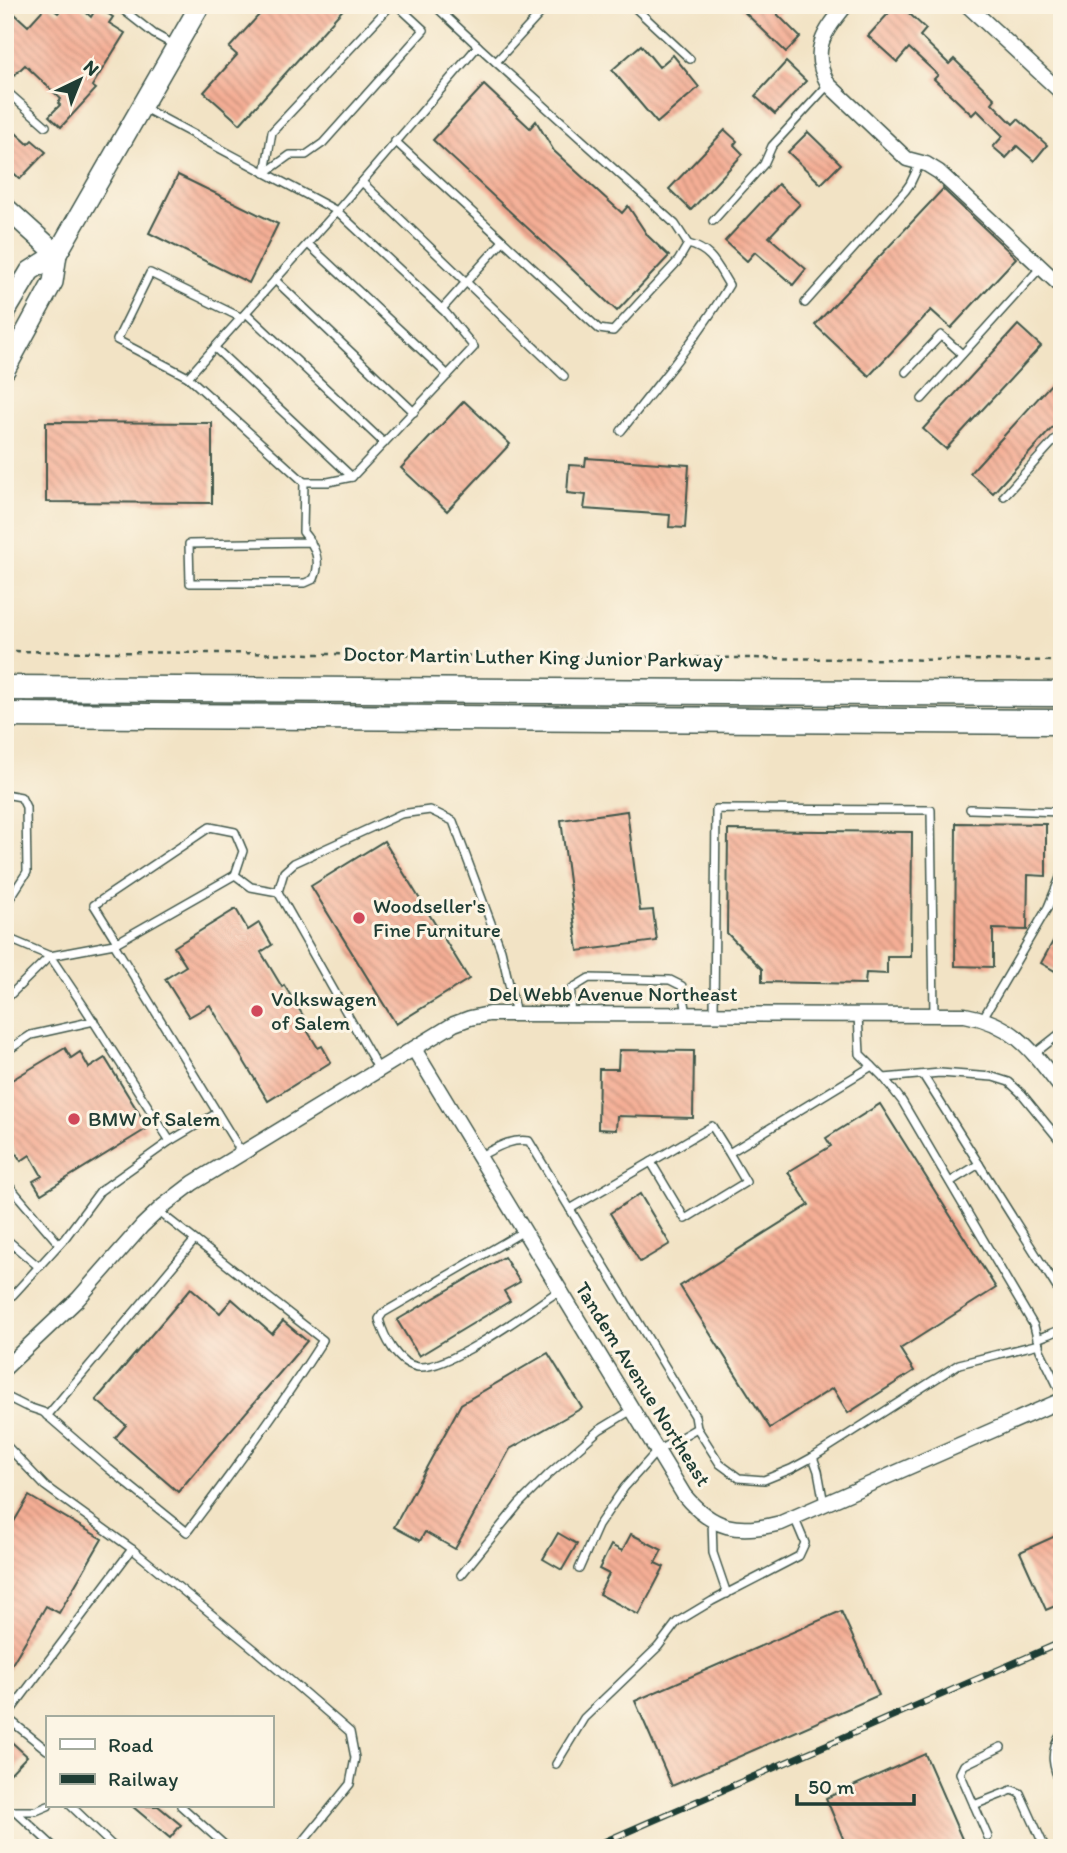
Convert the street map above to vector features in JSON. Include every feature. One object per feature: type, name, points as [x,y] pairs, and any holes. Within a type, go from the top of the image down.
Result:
[{"type":"highway","points":[[5,676],[127,678],[243,691]]},
{"type":"highway","name":"Doctor Martin Luther King Junior Parkway","points":[[5,688],[1062,694]]},
{"type":"highway","points":[[5,715],[1062,722]]},
{"type":"main road","points":[[5,370],[53,282],[57,254],[200,5]]},
{"type":"main road","points":[[5,207],[57,254]]},
{"type":"main road","points":[[5,313],[30,271],[57,254]]},
{"type":"street","points":[[846,5],[827,28],[822,39],[819,54],[828,84],[907,159],[930,166],[939,172],[1062,287]]},
{"type":"street","points":[[967,5],[1062,93]]},
{"type":"street","name":"Del Webb Avenue Northeast","points":[[5,1368],[78,1299],[142,1226],[193,1183],[454,1024],[470,1018],[489,1014],[965,1015],[983,1018],[1013,1034],[1034,1054],[1062,1089]]},
{"type":"street","name":"Tandem Avenue Northeast","points":[[414,1049],[684,1495],[694,1507],[712,1520],[740,1529],[760,1528],[794,1517],[1062,1398]]},
{"type":"lane","points":[[117,5],[155,34],[176,46]]},
{"type":"lane","points":[[265,173],[272,132],[391,5]]},
{"type":"lane","points":[[265,173],[290,155],[306,155],[323,143],[424,30],[397,5]]},
{"type":"lane","points":[[433,5],[675,224],[688,244],[700,247],[712,257],[729,285],[673,367],[621,430]]},
{"type":"lane","points":[[496,62],[548,5]]},
{"type":"lane","points":[[632,5],[690,59]]},
{"type":"lane","points":[[188,377],[337,211],[478,46]]},
{"type":"lane","points":[[713,221],[764,164],[772,146],[828,84]]},
{"type":"lane","points":[[5,90],[46,126]]},
{"type":"lane","points":[[141,107],[337,211],[442,309],[474,348],[352,477],[328,482],[304,482],[188,377],[117,341],[150,273],[244,315],[384,443]]},
{"type":"lane","points":[[395,141],[599,329],[613,331],[678,261],[688,244]]},
{"type":"lane","points":[[804,303],[905,191],[920,162]]},
{"type":"lane","points":[[362,182],[564,376]]},
{"type":"lane","points":[[442,309],[503,241]]},
{"type":"lane","points":[[308,244],[448,375]]},
{"type":"lane","points":[[922,399],[1041,267]]},
{"type":"lane","points":[[275,280],[414,412]]},
{"type":"lane","points":[[906,372],[941,335],[962,354]]},
{"type":"lane","points":[[215,348],[352,477]]},
{"type":"lane","points":[[1004,496],[1062,432]]},
{"type":"lane","points":[[304,482],[303,532],[311,542],[316,552],[318,569],[314,579],[305,583],[190,583],[189,544],[311,542]]},
{"type":"lane","points":[[5,794],[22,797],[26,807],[27,872],[5,906]]},
{"type":"lane","points":[[970,808],[1062,812]]},
{"type":"lane","points":[[714,1014],[716,809],[931,810],[934,1015]]},
{"type":"lane","points":[[379,1070],[278,892],[284,872],[295,863],[401,814],[430,810],[453,821],[501,950],[516,1014]]},
{"type":"lane","points":[[5,1000],[50,956],[116,943],[235,875],[243,851],[235,832],[210,827],[94,905],[116,943],[217,1113],[242,1153]]},
{"type":"lane","points":[[983,1018],[1048,906],[1062,873]]},
{"type":"lane","points":[[235,875],[251,887],[278,892]]},
{"type":"lane","points":[[5,887],[15,893]]},
{"type":"lane","points":[[5,937],[50,956],[170,1141]]},
{"type":"lane","points":[[570,1014],[571,989],[589,978],[670,980],[682,986],[687,1014]]},
{"type":"lane","points":[[858,1014],[860,1054],[884,1077],[902,1101],[950,1182],[1034,1326],[1062,1398]]},
{"type":"lane","points":[[5,1052],[31,1035],[94,1021]]},
{"type":"lane","points":[[1034,1054],[1062,1032]]},
{"type":"lane","points":[[730,1153],[872,1066]]},
{"type":"lane","points":[[884,1077],[940,1073],[993,1077],[1009,1082],[1062,1143]]},
{"type":"lane","points":[[923,1075],[1062,1296]]},
{"type":"lane","points":[[5,1298],[13,1295],[60,1244],[100,1191],[170,1141],[217,1113]]},
{"type":"lane","points":[[570,1209],[712,1126],[746,1182],[685,1219],[652,1162]]},
{"type":"lane","points":[[479,1157],[507,1143],[519,1140],[529,1142],[695,1416],[697,1428],[720,1464],[739,1478],[764,1480],[791,1469],[959,1364],[1038,1342],[1062,1329]]},
{"type":"lane","points":[[950,1182],[979,1164]]},
{"type":"lane","points":[[5,1181],[60,1244]]},
{"type":"lane","points":[[5,1396],[43,1412],[187,1531],[292,1389],[323,1339],[158,1211]]},
{"type":"lane","points":[[524,1231],[383,1313],[379,1319],[391,1346],[407,1363],[416,1367],[432,1366],[486,1339],[560,1290]]},
{"type":"lane","points":[[5,1238],[39,1267]]},
{"type":"lane","points":[[47,1416],[194,1241]]},
{"type":"lane","points":[[461,1575],[519,1504],[549,1474],[599,1430],[632,1410]]},
{"type":"lane","points":[[579,1569],[597,1526],[624,1488],[657,1451],[697,1428]]},
{"type":"lane","points":[[7,1450],[45,1486],[132,1549],[350,1732],[355,1758],[350,1784],[298,1848]]},
{"type":"lane","points":[[813,1457],[824,1504]]},
{"type":"lane","points":[[556,1765],[584,1718],[658,1647],[677,1622],[799,1556],[805,1543],[794,1517]]},
{"type":"lane","points":[[712,1520],[713,1553],[727,1594]]},
{"type":"lane","points":[[46,1749],[6,1717],[132,1549]]},
{"type":"lane","points":[[1062,1733],[1054,1746],[1052,1756],[1062,1788]]},
{"type":"lane","points":[[988,1838],[960,1773],[964,1765],[1001,1747]]},
{"type":"lane","points":[[974,1805],[1012,1790],[1020,1793],[1045,1848]]},
{"type":"lane","points":[[5,1816],[15,1811],[36,1811],[46,1807]]},
{"type":"lane","points":[[73,1808],[115,1848]]},
{"type":"lane","points":[[183,1808],[228,1848]]},
{"type":"lane","points":[[15,1811],[55,1848]]},
{"type":"path","name":"Doctor Martin Luther King Junior Parkway","points":[[5,651],[1062,661]]},
{"type":"building","points":[[5,5],[28,26],[47,5],[58,13],[65,5],[78,5],[91,17],[97,7],[113,17],[109,23],[125,33],[92,86],[96,89],[61,127],[49,116],[60,105],[58,103],[61,99],[25,65],[5,84]]},
{"type":"building","points":[[268,5],[347,5],[240,124],[204,92],[237,55],[229,48]]},
{"type":"building","points":[[737,5],[785,5],[777,14],[800,37],[786,52]]},
{"type":"building","points":[[896,5],[900,5],[926,29],[920,36],[949,64],[954,59],[995,99],[992,103],[1013,124],[1018,119],[1047,145],[1034,161],[1017,146],[1006,158],[993,147],[1003,136],[977,110],[972,115],[934,79],[938,75],[909,48],[897,62],[868,36]]},
{"type":"building","points":[[641,45],[659,67],[673,55],[699,87],[657,123],[612,70]]},
{"type":"building","points":[[786,62],[806,81],[775,114],[755,96]]},
{"type":"building","points":[[484,85],[530,128],[536,121],[554,151],[622,213],[628,206],[648,236],[669,256],[617,311],[433,140]]},
{"type":"building","points":[[5,123],[28,144],[32,140],[46,152],[20,179],[5,165]]},
{"type":"building","points":[[725,130],[737,141],[734,145],[743,154],[691,210],[669,189]]},
{"type":"building","points":[[808,132],[841,164],[821,184],[788,152]]},
{"type":"building","points":[[178,175],[278,224],[249,283],[149,233]]},
{"type":"building","points":[[778,184],[800,204],[769,237],[806,269],[793,285],[755,252],[747,261],[725,241]]},
{"type":"building","points":[[943,189],[1016,258],[951,328],[931,310],[869,376],[815,325]]},
{"type":"building","points":[[1018,325],[1041,346],[946,449],[923,429]]},
{"type":"building","points":[[1062,372],[1062,417],[993,493],[970,473]]},
{"type":"building","points":[[464,401],[510,444],[447,511],[401,468]]},
{"type":"building","points":[[46,422],[212,423],[212,503],[46,502]]},
{"type":"building","points":[[586,458],[689,465],[685,528],[669,527],[670,515],[584,509],[586,495],[567,493],[569,465],[585,466]]},
{"type":"building","points":[[627,811],[640,911],[653,910],[657,941],[578,951],[561,820]]},
{"type":"building","points":[[956,823],[1046,824],[1046,876],[1028,875],[1027,930],[993,929],[993,967],[955,966]]},
{"type":"building","points":[[728,830],[912,832],[911,957],[887,957],[887,974],[866,973],[865,984],[762,982],[762,969],[727,933]]},
{"type":"building","points":[[384,841],[469,979],[396,1024],[311,886]]},
{"type":"building","name":"Volkswagen of Salem","points":[[236,909],[248,930],[259,923],[272,945],[261,952],[304,1017],[300,1019],[318,1048],[322,1046],[331,1062],[268,1101],[210,1005],[189,1017],[165,979],[186,966],[174,947]]},
{"type":"building","points":[[1062,925],[1062,975],[1041,963]]},
{"type":"building","name":"BMW of Salem","points":[[65,1048],[71,1058],[80,1052],[89,1068],[105,1058],[148,1128],[41,1194],[33,1181],[42,1176],[30,1155],[21,1161],[5,1136],[5,1084]]},
{"type":"building","points":[[619,1050],[694,1051],[693,1118],[617,1116],[616,1130],[598,1129],[599,1069],[618,1069]]},
{"type":"building","points":[[880,1104],[996,1288],[900,1349],[914,1371],[848,1413],[833,1388],[770,1428],[680,1286],[809,1205],[788,1172],[831,1146],[826,1138]]},
{"type":"building","points":[[640,1194],[670,1244],[640,1262],[610,1213]]},
{"type":"building","points":[[504,1257],[520,1282],[504,1291],[510,1301],[419,1356],[397,1320]]},
{"type":"building","points":[[191,1288],[220,1313],[232,1299],[272,1334],[283,1321],[307,1341],[178,1492],[115,1438],[126,1425],[96,1400]]},
{"type":"building","points":[[548,1353],[582,1408],[510,1449],[455,1549],[425,1532],[420,1541],[394,1527],[461,1404]]},
{"type":"building","points":[[29,1496],[102,1539],[59,1613],[46,1606],[5,1676],[5,1537]]},
{"type":"building","points":[[558,1533],[577,1544],[562,1570],[543,1559]]},
{"type":"building","points":[[1062,1533],[1062,1603],[1046,1610],[1020,1552]]},
{"type":"building","points":[[631,1534],[662,1550],[655,1563],[664,1567],[639,1615],[599,1594],[609,1574],[599,1569],[611,1545],[622,1551]]},
{"type":"building","points":[[841,1611],[879,1695],[672,1786],[635,1701]]},
{"type":"building","points":[[5,1736],[27,1756],[5,1779]]},
{"type":"building","points":[[925,1754],[966,1848],[847,1848],[826,1798]]},
{"type":"building","points":[[134,1808],[160,1808],[181,1825],[170,1838]]},
{"type":"railway","points":[[590,1848],[1062,1642]]},
{"type":"place","name":"Woodseller's Fine Furniture","points":[[359,918]]},
{"type":"place","name":"Volkswagen of Salem","points":[[257,1011]]},
{"type":"place","name":"BMW of Salem","points":[[74,1119]]}]
